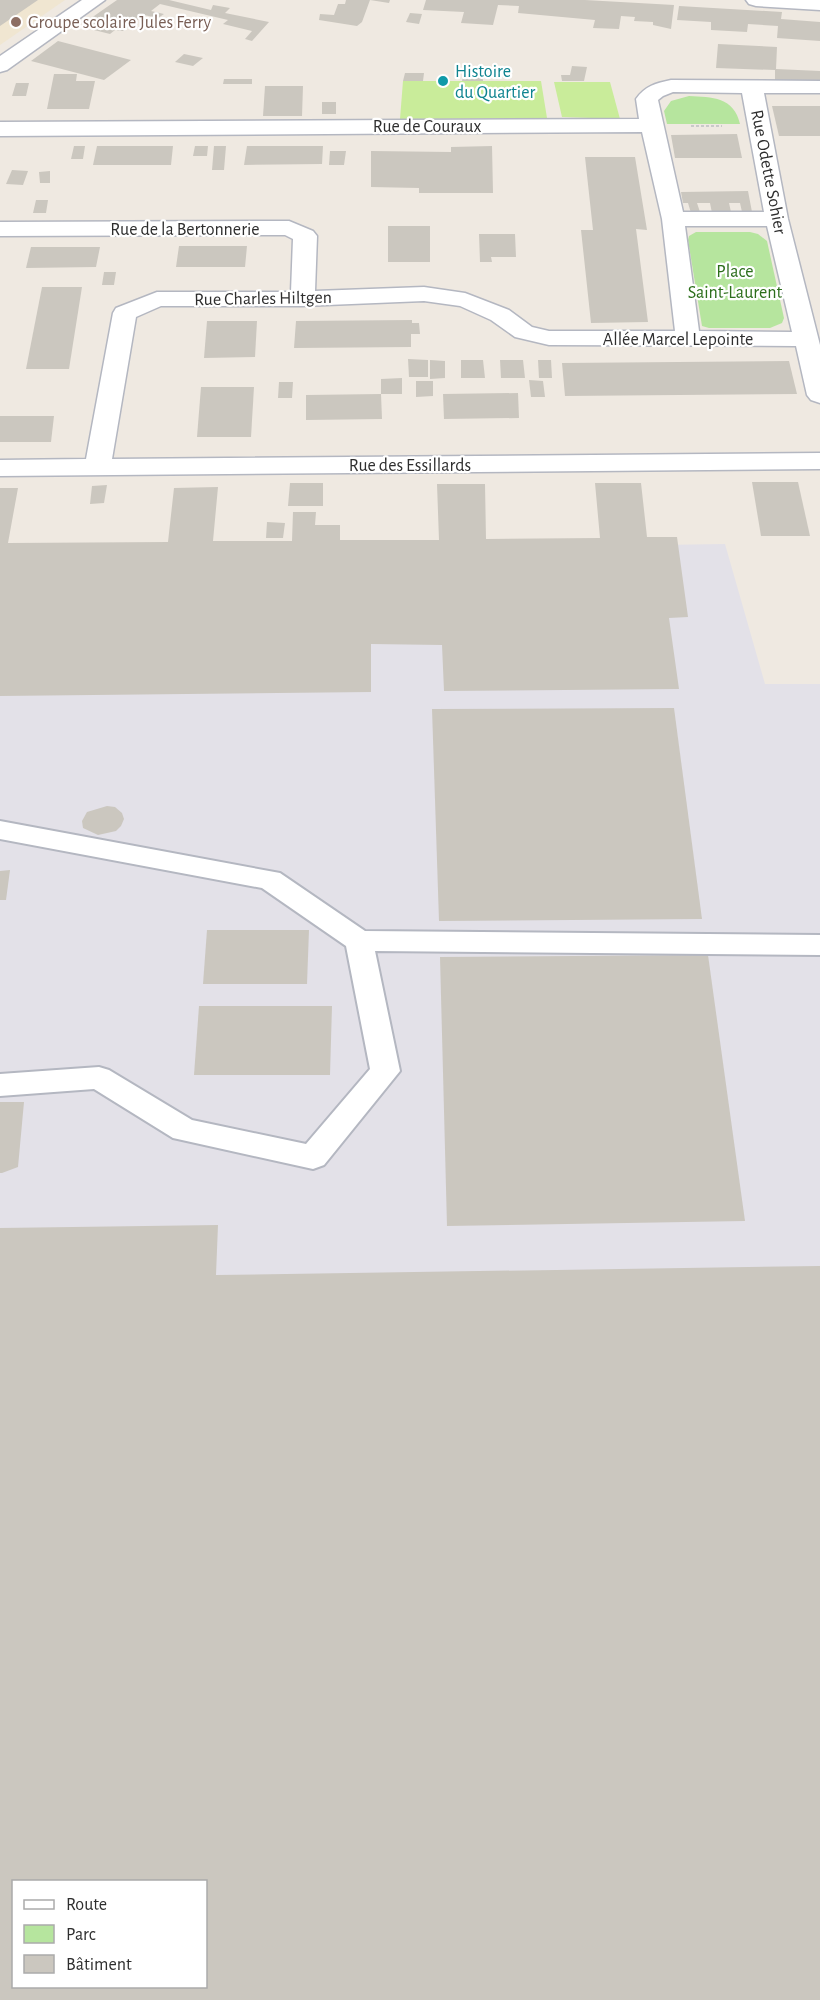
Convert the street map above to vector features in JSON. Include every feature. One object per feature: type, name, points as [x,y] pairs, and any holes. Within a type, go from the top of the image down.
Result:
[{"type":"street","points":[[0,66],[95,0]]},
{"type":"street","points":[[756,0],[820,4]]},
{"type":"street","points":[[688,339],[673,219],[647,99],[655,91],[671,86],[820,87]]},
{"type":"street","name":"Rue Odette Sohier","points":[[752,87],[777,219],[820,395]]},
{"type":"street","name":"Rue de Couraux","points":[[0,129],[651,125]]},
{"type":"street","points":[[673,219],[777,219]]},
{"type":"street","name":"Rue de la Bertonnerie","points":[[0,229],[289,228],[305,236],[303,299]]},
{"type":"street","name":"Rue Charles Hiltgen","points":[[98,466],[125,313],[157,299],[303,299],[424,294],[465,300],[500,315],[524,332],[549,338]]},
{"type":"street","name":"Allée Marcel Lepointe","points":[[549,338],[806,339]]},
{"type":"street","name":"Rue des Essillards","points":[[0,468],[820,461]]},
{"type":"lane","points":[[0,830],[270,880],[359,941],[820,945]]},
{"type":"lane","points":[[0,1085],[99,1078],[184,1130],[313,1157],[385,1071],[359,941]]},
{"type":"path","points":[[651,125],[759,126]]},
{"type":"shaded area","name":"Groupe scolaire Jules Ferry","points":[[0,0],[65,0],[0,45]]},
{"type":"shaded area","points":[[725,544],[765,684],[820,684],[820,2000],[0,2000],[0,555]]},
{"type":"green space","points":[[403,81],[541,81],[547,118],[400,119]]},
{"type":"green space","points":[[554,82],[610,82],[620,119],[562,117]]},
{"type":"green space","points":[[689,96],[721,100],[733,108],[740,124],[667,124],[664,111],[671,101]]},
{"type":"green space","name":"Place Saint-Laurent","points":[[696,232],[750,232],[758,234],[767,241],[784,318],[782,323],[770,328],[702,326],[688,240],[689,236]]},
{"type":"building","points":[[0,0],[38,0],[0,26]]},
{"type":"building","points":[[117,0],[169,0],[211,10],[213,5],[230,8],[225,13],[269,22],[252,41],[245,39],[252,31],[223,24],[228,20],[160,4],[151,11],[164,14],[158,18],[144,15],[123,31],[115,30],[110,34],[90,29],[95,25],[84,23]]},
{"type":"building","points":[[346,0],[370,0],[362,22],[357,26],[319,20],[320,14],[334,15],[338,4],[345,4]]},
{"type":"building","points":[[370,0],[390,0],[389,3]]},
{"type":"building","points":[[426,0],[585,0],[674,5],[671,29],[653,25],[653,22],[634,21],[635,17],[621,16],[619,29],[593,28],[595,20],[518,13],[519,6],[498,5],[493,25],[461,23],[464,12],[423,10]]},
{"type":"building","points":[[679,6],[782,12],[781,19],[820,22],[820,41],[777,38],[778,26],[748,24],[747,32],[711,30],[711,22],[677,20]]},
{"type":"building","points":[[410,13],[422,14],[419,24],[406,22]]},
{"type":"building","points":[[58,41],[131,60],[104,80],[31,61]]},
{"type":"building","points":[[718,44],[777,47],[776,69],[820,71],[820,81],[775,80],[775,70],[716,68]]},
{"type":"building","points":[[184,54],[203,58],[193,66],[175,62]]},
{"type":"building","points":[[572,66],[587,67],[584,81],[562,81],[561,75],[570,75]]},
{"type":"building","points":[[405,73],[424,73],[423,81],[403,81]]},
{"type":"building","points":[[464,73],[482,73],[483,81],[462,81]]},
{"type":"building","points":[[54,74],[77,74],[76,81],[95,81],[89,109],[47,109]]},
{"type":"building","points":[[224,79],[252,79],[252,84],[223,84]]},
{"type":"building","points":[[16,83],[29,83],[26,96],[12,96]]},
{"type":"building","points":[[265,86],[303,86],[302,116],[263,116]]},
{"type":"building","points":[[322,102],[336,102],[336,114],[322,114]]},
{"type":"building","points":[[772,106],[820,106],[820,136],[779,136]]},
{"type":"building","points":[[737,134],[742,158],[675,158],[671,135]]},
{"type":"building","points":[[74,146],[85,146],[83,159],[71,159]]},
{"type":"building","points":[[97,146],[173,146],[171,165],[93,165]]},
{"type":"building","points":[[195,146],[208,146],[207,156],[193,156]]},
{"type":"building","points":[[214,146],[226,146],[224,170],[212,170]]},
{"type":"building","points":[[247,146],[323,146],[322,164],[244,165]]},
{"type":"building","points":[[492,146],[493,193],[419,193],[419,188],[371,187],[371,151],[451,152],[451,147]]},
{"type":"building","points":[[330,151],[346,151],[344,165],[329,165]]},
{"type":"building","points":[[585,157],[635,157],[647,230],[636,229],[648,322],[591,323],[581,230],[593,230]]},
{"type":"building","points":[[12,170],[28,171],[23,185],[6,184]]},
{"type":"building","points":[[50,171],[50,183],[40,183],[39,172]]},
{"type":"building","points":[[748,191],[752,212],[742,212],[740,203],[729,203],[731,212],[712,213],[710,203],[697,203],[700,212],[691,213],[688,203],[683,203],[681,192]]},
{"type":"building","points":[[36,200],[48,200],[46,213],[33,213]]},
{"type":"building","points":[[388,226],[430,226],[430,262],[388,262]]},
{"type":"building","points":[[479,234],[515,234],[516,257],[491,257],[492,262],[480,262]]},
{"type":"building","points":[[179,246],[247,246],[245,267],[176,267]]},
{"type":"building","points":[[31,247],[100,247],[96,267],[26,268]]},
{"type":"building","points":[[104,272],[116,272],[114,285],[102,285]]},
{"type":"building","points":[[42,287],[82,287],[69,369],[26,369]]},
{"type":"building","points":[[412,320],[412,323],[419,323],[420,334],[411,334],[411,347],[294,348],[296,321]]},
{"type":"building","points":[[207,321],[257,321],[255,357],[204,358]]},
{"type":"building","points":[[408,359],[428,360],[428,377],[409,377]]},
{"type":"building","points":[[430,360],[445,361],[445,378],[430,379]]},
{"type":"building","points":[[461,360],[483,360],[485,378],[461,378]]},
{"type":"building","points":[[500,360],[523,360],[525,378],[501,378]]},
{"type":"building","points":[[538,360],[551,360],[552,378],[539,378]]},
{"type":"building","points":[[789,361],[797,394],[565,396],[562,363]]},
{"type":"building","points":[[402,378],[402,394],[381,394],[381,379]]},
{"type":"building","points":[[529,380],[543,381],[545,397],[531,397]]},
{"type":"building","points":[[416,381],[433,381],[433,396],[416,397]]},
{"type":"building","points":[[279,382],[293,382],[292,398],[278,398]]},
{"type":"building","points":[[201,387],[254,387],[251,437],[197,437]]},
{"type":"building","points":[[518,393],[519,418],[444,419],[443,394]]},
{"type":"building","points":[[381,394],[382,419],[306,420],[306,395]]},
{"type":"building","points":[[0,416],[54,416],[51,442],[0,442]]},
{"type":"building","points":[[752,482],[798,482],[810,536],[761,536]]},
{"type":"building","points":[[290,483],[323,483],[323,506],[288,506]]},
{"type":"building","points":[[595,483],[641,483],[647,537],[677,537],[688,617],[669,618],[679,689],[444,691],[442,645],[371,644],[371,692],[0,696],[0,488],[18,488],[8,543],[168,542],[174,488],[218,487],[213,541],[292,541],[293,512],[316,512],[315,525],[340,525],[340,540],[439,540],[437,484],[485,484],[486,539],[600,538]]},
{"type":"building","points":[[107,485],[104,503],[90,504],[92,486]]},
{"type":"building","points":[[267,522],[285,523],[283,538],[266,538]]},
{"type":"building","points":[[674,708],[702,919],[439,921],[432,709]]},
{"type":"building","points":[[107,806],[115,807],[122,813],[124,819],[116,831],[98,835],[83,828],[82,821],[87,812]]},
{"type":"building","points":[[10,870],[6,900],[0,900],[0,871]]},
{"type":"building","points":[[207,930],[309,930],[307,984],[203,984]]},
{"type":"building","points":[[708,955],[745,1221],[447,1226],[440,957]]},
{"type":"building","points":[[199,1006],[332,1006],[330,1075],[194,1075]]},
{"type":"building","points":[[0,1102],[24,1102],[18,1167],[2,1173],[0,1173]]},
{"type":"building","points":[[218,1225],[216,1275],[820,1266],[820,2000],[0,2000],[0,1228]]},
{"type":"place","name":"Groupe scolaire Jules Ferry","points":[[16,22]]},
{"type":"place","name":"Histoire du Quartier","points":[[443,81]]}]
